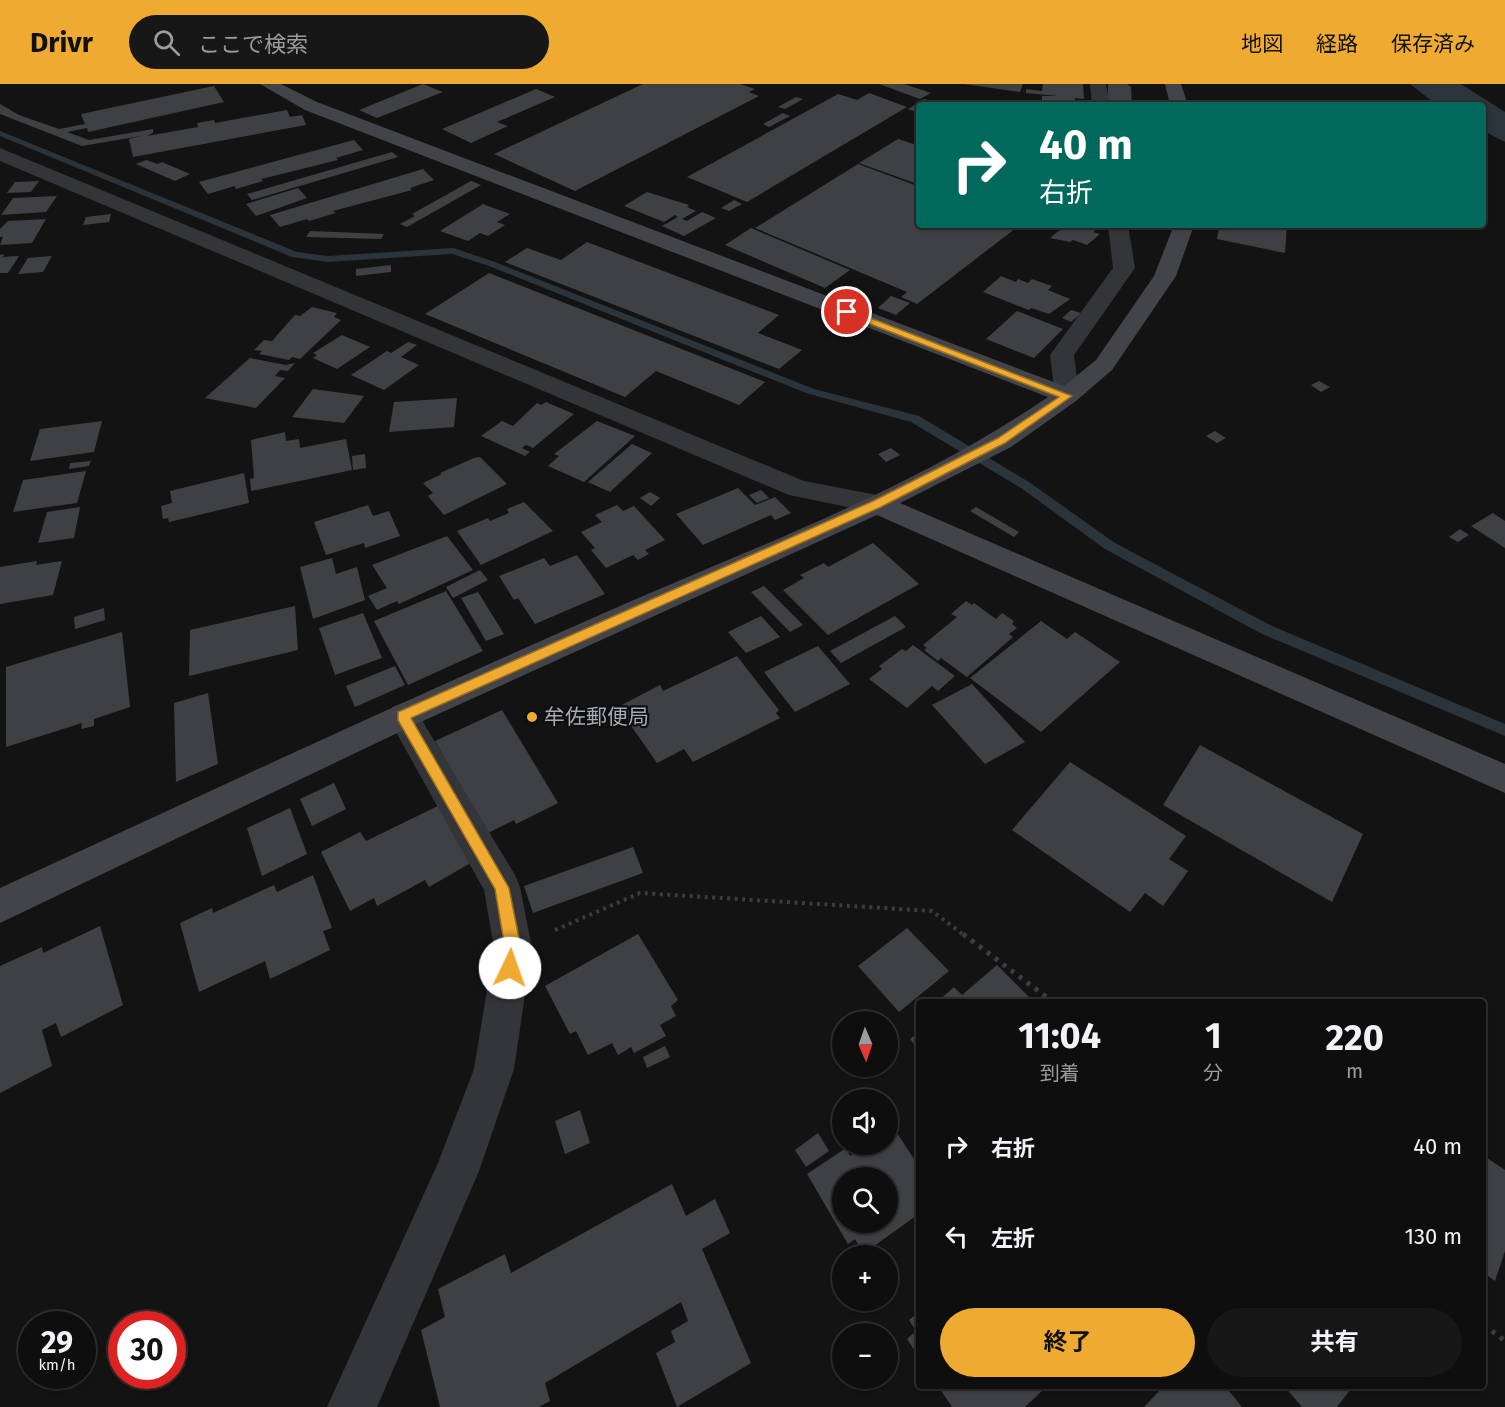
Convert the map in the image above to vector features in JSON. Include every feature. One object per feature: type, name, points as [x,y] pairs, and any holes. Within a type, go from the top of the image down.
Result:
[{"type":"street","points":[[268,84],[311,106],[1067,396]]},
{"type":"street","points":[[1098,84],[1101,102]]},
{"type":"street","points":[[1173,84],[1178,102]]},
{"type":"street","points":[[0,154],[798,489],[877,504],[1505,779]]},
{"type":"street","points":[[1067,396],[1062,355],[1124,268],[1118,228]]},
{"type":"street","points":[[0,906],[403,716],[877,504],[1002,441],[1067,396],[1104,365],[1165,276],[1183,228]]},
{"type":"street","points":[[352,1407],[457,1171],[494,1068],[513,948],[502,888],[403,716]]},
{"type":"path","points":[[513,948],[640,893],[932,911],[1049,999]]},
{"type":"path","points":[[1486,1327],[1505,1341]]},
{"type":"shaded area","points":[[1410,84],[1461,84],[1505,112],[1505,142],[1486,132],[1486,102],[1433,102]]},
{"type":"building","points":[[423,84],[443,92],[377,118],[359,110]]},
{"type":"building","points":[[643,84],[740,84],[755,89],[749,92],[759,96],[575,191],[494,154]]},
{"type":"building","points":[[879,84],[904,84],[931,93],[920,99]]},
{"type":"building","points":[[964,84],[1023,84],[1020,92]]},
{"type":"building","points":[[1043,84],[1083,84],[1084,99],[1075,98],[1075,102],[1042,102],[1042,96],[1058,96],[1026,93],[1026,89],[1042,91]]},
{"type":"building","points":[[1108,84],[1127,84],[1131,87],[1132,102],[1108,102]]},
{"type":"building","points":[[214,86],[224,102],[88,132],[87,128],[67,132],[89,140],[153,129],[153,133],[147,136],[198,127],[197,123],[214,120],[215,123],[287,110],[290,117],[302,115],[306,125],[133,157],[129,139],[141,136],[82,146],[0,114],[0,104],[19,115],[59,129],[85,124],[81,114]]},
{"type":"building","points":[[536,89],[555,97],[497,122],[508,126],[471,143],[442,129]]},
{"type":"building","points":[[869,93],[907,107],[747,202],[687,177],[838,94],[857,100]]},
{"type":"building","points":[[796,97],[803,99],[785,109],[778,107]]},
{"type":"building","points":[[916,104],[914,111],[908,109]]},
{"type":"building","points":[[783,113],[790,116],[769,127],[763,124]]},
{"type":"building","points":[[898,139],[916,145],[916,184],[859,163]]},
{"type":"building","points":[[354,140],[363,150],[336,158],[338,160],[261,179],[263,181],[236,189],[235,186],[208,194],[199,182]]},
{"type":"building","points":[[392,152],[398,157],[252,200],[247,194]]},
{"type":"building","points":[[146,160],[158,164],[162,162],[190,174],[175,181],[136,164]]},
{"type":"building","points":[[858,164],[916,186],[916,228],[1016,228],[917,304],[901,297],[907,292],[755,228]]},
{"type":"building","points":[[423,169],[434,180],[410,188],[412,190],[333,211],[336,213],[280,227],[270,215]]},
{"type":"building","points":[[39,181],[31,192],[7,193],[15,182]]},
{"type":"building","points":[[471,181],[481,185],[407,227],[400,224],[415,216],[412,214]]},
{"type":"building","points":[[298,188],[307,198],[256,216],[246,204]]},
{"type":"building","points":[[647,192],[689,205],[687,207],[696,211],[682,219],[687,221],[702,212],[716,218],[684,236],[662,226],[678,217],[675,215],[664,222],[624,206]]},
{"type":"building","points":[[57,196],[46,212],[1,215],[13,198]]},
{"type":"building","points":[[734,200],[742,204],[729,211],[721,208]]},
{"type":"building","points":[[483,204],[510,214],[497,222],[505,225],[488,236],[480,233],[468,241],[440,231]]},
{"type":"building","points":[[111,214],[109,222],[83,225],[86,217]]},
{"type":"building","points":[[46,219],[32,243],[0,245],[3,237],[0,237],[0,229],[8,221]]},
{"type":"building","points":[[751,228],[850,270],[825,288],[725,245]]},
{"type":"building","points":[[1062,228],[1098,228],[1093,232],[1100,234],[1087,245],[1073,240],[1070,242],[1050,238]]},
{"type":"building","points":[[1219,228],[1287,228],[1285,253],[1217,239]]},
{"type":"building","points":[[310,231],[384,234],[381,239],[306,237]]},
{"type":"building","points":[[587,242],[779,315],[758,333],[802,350],[779,369],[505,262],[527,248],[561,260]]},
{"type":"building","points":[[4,254],[3,257],[19,256],[8,273],[0,273],[0,255]]},
{"type":"building","points":[[52,256],[43,272],[18,274],[28,258]]},
{"type":"building","points":[[391,265],[391,272],[356,276],[356,269]]},
{"type":"building","points":[[489,273],[765,382],[739,405],[656,371],[625,397],[425,314]]},
{"type":"building","points":[[1001,276],[1016,282],[1018,279],[1028,283],[1032,279],[1052,286],[1048,290],[1070,299],[1049,314],[1031,308],[1029,310],[983,292]]},
{"type":"building","points":[[891,296],[910,303],[896,315],[878,308]]},
{"type":"building","points":[[312,307],[337,313],[334,317],[341,320],[300,359],[292,357],[289,360],[259,354],[262,351],[254,350],[264,340],[272,341],[295,315],[300,316]]},
{"type":"building","points":[[1071,310],[1081,313],[1071,322],[1062,318]]},
{"type":"building","points":[[1017,311],[1063,329],[1034,358],[986,339]]},
{"type":"building","points":[[342,335],[370,347],[337,369],[313,358],[317,355],[313,353]]},
{"type":"building","points":[[408,342],[417,345],[401,357],[419,365],[384,390],[351,375],[387,351],[391,353]]},
{"type":"building","points":[[250,358],[286,365],[295,363],[288,371],[280,370],[275,376],[285,378],[256,408],[205,398]]},
{"type":"building","points":[[1319,381],[1330,387],[1321,392],[1311,385]]},
{"type":"building","points":[[313,389],[364,396],[344,423],[292,417]]},
{"type":"building","points":[[457,398],[454,427],[389,432],[394,402]]},
{"type":"building","points":[[546,402],[574,414],[533,448],[526,445],[522,448],[530,452],[525,456],[481,436],[502,421],[513,426],[537,403],[541,405]]},
{"type":"building","points":[[102,421],[94,452],[30,461],[40,429]]},
{"type":"building","points":[[597,421],[635,436],[584,482],[548,466],[559,456],[554,454]]},
{"type":"building","points":[[1215,431],[1226,438],[1217,443],[1206,436]]},
{"type":"building","points":[[285,432],[286,441],[299,439],[300,448],[346,439],[352,470],[251,491],[250,479],[254,478],[251,440]]},
{"type":"building","points":[[632,444],[652,453],[610,492],[588,482]]},
{"type":"building","points":[[891,448],[900,455],[886,462],[878,454]]},
{"type":"building","points":[[365,454],[366,468],[353,470],[352,456]]},
{"type":"building","points":[[480,457],[507,484],[444,515],[428,496],[433,493],[423,483],[442,474],[440,473]]},
{"type":"building","points":[[91,461],[89,466],[69,469],[70,463]]},
{"type":"building","points":[[86,471],[77,503],[13,512],[23,480]]},
{"type":"building","points":[[244,473],[249,503],[169,522],[168,518],[163,519],[161,506],[172,503],[170,491]]},
{"type":"building","points":[[738,488],[755,505],[775,497],[791,513],[775,520],[771,515],[703,545],[676,514]]},
{"type":"building","points":[[761,490],[769,498],[757,503],[749,495]]},
{"type":"building","points":[[650,492],[660,498],[651,506],[640,498]]},
{"type":"building","points":[[524,502],[553,531],[481,565],[457,531],[488,518],[490,521],[509,513],[507,509]]},
{"type":"building","points":[[368,505],[373,516],[389,511],[400,536],[365,548],[364,543],[326,555],[314,522]]},
{"type":"building","points":[[617,505],[623,511],[634,506],[665,540],[645,550],[649,554],[638,560],[633,555],[606,568],[591,550],[595,548],[581,532],[602,522],[595,515]]},
{"type":"building","points":[[80,507],[74,538],[38,543],[47,512]]},
{"type":"building","points":[[976,507],[1019,532],[1014,537],[970,511]]},
{"type":"building","points":[[1493,513],[1505,521],[1505,548],[1471,526]]},
{"type":"building","points":[[1460,529],[1469,535],[1458,542],[1449,537]]},
{"type":"building","points":[[447,536],[473,570],[399,604],[397,601],[377,610],[368,596],[387,588],[372,565]]},
{"type":"building","points":[[873,543],[919,584],[828,635],[783,590],[804,578],[800,575],[824,563],[828,567]]},
{"type":"building","points":[[577,555],[605,594],[535,624],[518,598],[514,600],[499,576],[544,558],[550,566]]},
{"type":"building","points":[[332,558],[336,574],[357,567],[365,600],[313,619],[300,567]]},
{"type":"building","points":[[37,561],[36,565],[62,561],[53,595],[0,604],[0,567]]},
{"type":"building","points":[[480,570],[488,580],[453,598],[446,587]]},
{"type":"building","points":[[764,586],[803,625],[790,632],[751,592]]},
{"type":"building","points":[[446,591],[483,651],[408,685],[374,621]]},
{"type":"building","points":[[478,592],[504,634],[486,641],[461,598]]},
{"type":"building","points":[[966,601],[972,605],[974,603],[996,619],[1002,613],[1014,621],[1012,624],[1017,628],[1009,634],[1013,637],[967,677],[941,658],[938,661],[924,650],[927,648],[923,645],[957,617],[951,614]]},
{"type":"building","points":[[295,606],[298,650],[189,676],[190,630]]},
{"type":"building","points":[[104,608],[105,620],[75,629],[74,617]]},
{"type":"building","points":[[363,613],[382,658],[335,675],[319,628]]},
{"type":"building","points":[[761,616],[780,637],[746,653],[728,632]]},
{"type":"building","points":[[895,616],[906,627],[841,663],[830,651]]},
{"type":"building","points":[[1041,621],[1067,639],[1075,632],[1120,662],[1041,732],[970,678]]},
{"type":"building","points":[[122,632],[130,707],[94,719],[94,726],[81,729],[82,723],[6,747],[6,667]]},
{"type":"building","points":[[913,645],[955,676],[938,691],[932,686],[907,708],[869,679],[882,669],[879,666],[902,649],[906,651]]},
{"type":"building","points":[[818,646],[850,684],[795,712],[764,672]]},
{"type":"building","points":[[737,656],[779,710],[776,713],[780,718],[693,762],[684,749],[657,763],[618,707],[660,685],[663,691]]},
{"type":"building","points":[[395,666],[405,685],[355,707],[346,686]]},
{"type":"building","points":[[972,684],[1025,742],[985,764],[932,705]]},
{"type":"building","points":[[208,693],[218,764],[176,782],[174,703]]},
{"type":"building","points":[[502,710],[558,803],[516,824],[514,820],[486,834],[435,741]]},
{"type":"building","points":[[1200,745],[1363,834],[1332,902],[1163,805]]},
{"type":"building","points":[[1070,762],[1186,836],[1169,859],[1188,871],[1163,906],[1145,893],[1130,912],[1012,830]]},
{"type":"building","points":[[334,783],[346,809],[312,826],[300,799]]},
{"type":"building","points":[[440,805],[474,861],[429,887],[425,880],[377,906],[374,898],[350,911],[321,852],[360,832],[366,841]]},
{"type":"building","points":[[290,808],[307,854],[262,876],[247,828]]},
{"type":"building","points":[[633,847],[643,873],[533,913],[524,886]]},
{"type":"building","points":[[313,875],[332,928],[323,931],[330,950],[270,979],[265,961],[199,992],[180,923],[212,908],[213,913],[274,885],[277,892]]},
{"type":"building","points":[[100,926],[123,1005],[61,1037],[56,1023],[42,1030],[52,1066],[0,1093],[0,966],[42,947],[43,953]]},
{"type":"building","points":[[907,928],[949,971],[899,1012],[858,966]]},
{"type":"building","points":[[638,934],[678,1000],[671,1006],[676,1016],[660,1025],[666,1036],[634,1053],[631,1047],[618,1055],[612,1043],[588,1055],[576,1031],[570,1034],[545,986]]},
{"type":"building","points":[[997,965],[1031,999],[940,999],[954,987],[962,995]]},
{"type":"building","points":[[916,1034],[916,1046],[910,1039]]},
{"type":"building","points":[[665,1046],[670,1057],[647,1068],[643,1057]]},
{"type":"building","points":[[580,1110],[590,1143],[565,1154],[555,1121]]},
{"type":"building","points":[[818,1133],[829,1151],[806,1167],[795,1150]]},
{"type":"building","points":[[898,1135],[916,1162],[916,1216],[898,1229],[898,1167],[832,1167],[832,1217],[807,1174],[836,1155],[898,1155]]},
{"type":"building","points":[[1486,1157],[1505,1170],[1505,1251],[1495,1281],[1486,1274]]},
{"type":"building","points":[[672,1184],[686,1216],[715,1199],[730,1233],[702,1249],[751,1363],[677,1407],[656,1353],[675,1342],[671,1331],[688,1321],[681,1302],[545,1383],[550,1401],[539,1407],[440,1407],[421,1330],[445,1317],[438,1289],[505,1254],[511,1273]]},
{"type":"building","points":[[842,1233],[892,1233],[876,1245],[858,1245],[855,1239],[848,1244]]},
{"type":"building","points":[[916,1314],[916,1331],[909,1320]]},
{"type":"building","points":[[916,1331],[916,1353],[907,1339]]},
{"type":"building","points":[[940,1389],[1044,1389],[1025,1407],[952,1407]]},
{"type":"building","points":[[1161,1389],[1227,1389],[1242,1407],[1144,1407]]},
{"type":"building","points":[[1287,1389],[1351,1389],[1337,1407],[1302,1407]]},
{"type":"waterway","points":[[0,133],[295,255],[328,259],[453,251],[492,264],[810,391],[915,419],[1025,485],[1110,546],[1267,630],[1505,730]]},
{"type":"place","name":"牟佐郵便局","points":[[532,717]]},
{"type":"route","points":[[510,968],[513,948],[502,888],[403,716],[877,504],[1002,441],[1067,396],[847,312]]}]
